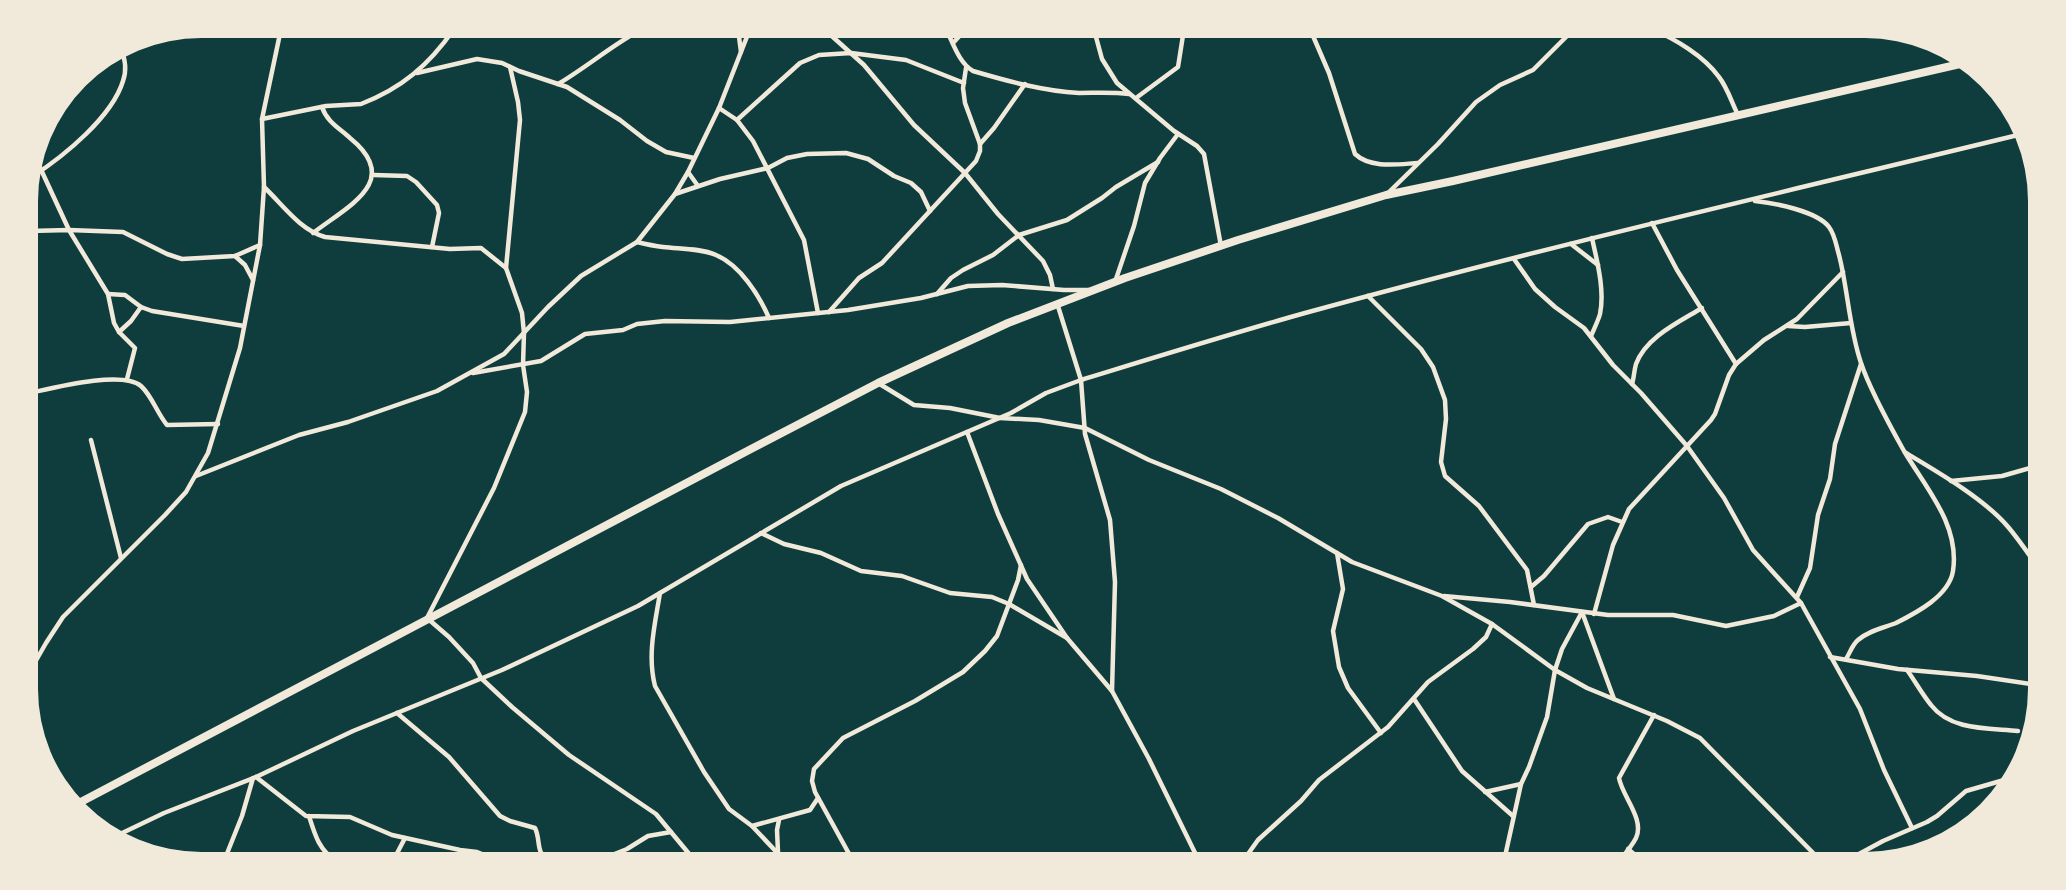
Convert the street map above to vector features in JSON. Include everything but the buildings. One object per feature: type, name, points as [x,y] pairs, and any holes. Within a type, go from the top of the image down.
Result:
[{"type":"highway","points":[[82,801],[427,618],[878,384],[1008,323],[1056,303],[1221,246],[1386,195],[1453,182],[1956,65]]},
{"type":"street","points":[[38,657],[63,618],[186,492],[208,452],[240,348],[254,280],[260,245],[264,187],[262,118],[279,38]]},
{"type":"street","points":[[262,118],[322,107],[361,104],[398,86],[417,73],[448,38]]},
{"type":"street","points":[[557,84],[578,72],[627,38]]},
{"type":"street","points":[[739,38],[741,54]]},
{"type":"street","points":[[196,476],[298,435],[348,422],[437,391],[504,354],[581,276],[637,242],[675,194],[688,172],[719,108],[747,38]]},
{"type":"street","points":[[834,38],[851,53],[930,142],[965,174],[998,214],[1043,261],[1050,275],[1053,289]]},
{"type":"street","points":[[829,312],[859,278],[882,263],[976,162],[980,151],[980,144],[965,103],[964,82],[966,68],[950,38]]},
{"type":"street","points":[[953,43],[958,38]]},
{"type":"street","points":[[1096,38],[1102,59],[1117,83],[1178,134],[1197,146],[1204,154],[1221,246]]},
{"type":"street","points":[[1136,98],[1178,67],[1183,38]]},
{"type":"street","points":[[1314,38],[1329,73],[1356,154],[1365,161],[1384,164],[1418,163]]},
{"type":"street","points":[[1386,195],[1476,102],[1500,85],[1533,70],[1565,38]]},
{"type":"street","points":[[1670,38],[1703,60],[1720,77],[1738,115]]},
{"type":"street","points":[[737,120],[800,63],[819,54],[851,53],[906,60],[964,82]]},
{"type":"street","points":[[41,171],[81,138],[112,103],[123,82],[126,70],[124,57]]},
{"type":"street","points":[[417,73],[477,59],[502,63],[567,87],[620,120],[647,141],[666,152],[694,158]]},
{"type":"street","points":[[510,67],[520,120],[506,268],[522,313],[524,333],[523,365],[527,392],[525,412],[494,488],[427,618],[449,637],[473,663],[481,678],[568,755],[656,814],[688,852]]},
{"type":"street","points":[[966,68],[1025,84],[1080,93],[1131,94]]},
{"type":"street","points":[[980,144],[994,128],[1025,84]]},
{"type":"street","points":[[312,233],[357,199],[374,175],[369,156],[328,120],[322,107]]},
{"type":"street","points":[[719,108],[737,120],[748,134],[768,168],[804,240],[818,313]]},
{"type":"street","points":[[1115,282],[1146,183],[1178,134]]},
{"type":"street","points":[[123,833],[164,813],[254,777],[481,678],[638,606],[841,486],[1000,418],[1046,393],[1081,380],[1304,313],[1368,296],[1652,223],[2015,136]]},
{"type":"street","points":[[675,194],[698,186],[768,168],[787,158],[807,154],[846,152],[858,155],[915,186],[921,192],[930,211]]},
{"type":"street","points":[[936,295],[951,278],[992,255],[1019,235],[1067,220],[1158,162]]},
{"type":"street","points":[[40,172],[69,230],[108,294],[114,323],[119,332],[134,348],[128,379]]},
{"type":"street","points":[[688,172],[698,186]]},
{"type":"street","points":[[374,175],[407,176],[416,182],[437,205],[439,212],[432,247]]},
{"type":"street","points":[[264,187],[299,224],[312,233],[325,237],[450,249],[481,248],[506,268]]},
{"type":"street","points":[[1750,200],[1813,215],[1824,221],[1834,235],[1843,272],[1851,323],[1861,363],[1905,452],[1938,504],[1952,536],[1953,573],[1943,592],[1926,606],[1858,640],[1846,659]]},
{"type":"street","points":[[1652,223],[1672,262],[1736,364]]},
{"type":"street","points":[[38,231],[123,232],[166,254],[182,259],[235,256],[260,245]]},
{"type":"street","points":[[1591,336],[1600,315],[1601,301],[1598,265],[1592,238]]},
{"type":"street","points":[[637,242],[660,247],[696,250],[717,255],[738,271],[753,287],[769,318]]},
{"type":"street","points":[[1571,244],[1598,265]]},
{"type":"street","points":[[235,256],[245,266],[254,280]]},
{"type":"street","points":[[1514,259],[1535,289],[1591,336],[1613,365],[1686,446],[1724,498],[1736,523],[1753,550],[1801,603],[1860,709],[1884,770],[1912,828]]},
{"type":"street","points":[[1594,614],[1613,545],[1629,509],[1715,414],[1723,388],[1736,364],[1764,340],[1788,326],[1843,272]]},
{"type":"street","points":[[469,374],[540,361],[585,334],[623,330],[637,324],[665,321],[730,322],[829,312],[936,295],[968,286],[1002,285],[1053,289],[1094,289]]},
{"type":"street","points":[[108,294],[125,295],[141,307],[152,311],[244,326]]},
{"type":"street","points":[[1368,296],[1421,349],[1433,367],[1445,400],[1446,419],[1441,462],[1445,476],[1479,506],[1512,548],[1527,570],[1534,605]]},
{"type":"street","points":[[1056,303],[1081,380],[1085,428],[1092,461],[1110,520],[1115,582],[1112,691]]},
{"type":"street","points":[[119,332],[131,321],[141,307]]},
{"type":"street","points":[[1632,384],[1636,364],[1652,342],[1670,327],[1702,308]]},
{"type":"street","points":[[1788,326],[1805,327],[1851,323]]},
{"type":"street","points":[[1797,598],[1810,568],[1818,515],[1830,480],[1835,444],[1861,363]]},
{"type":"street","points":[[38,391],[93,381],[128,379],[139,384],[146,391],[167,425],[218,424]]},
{"type":"street","points":[[878,384],[914,405],[950,408],[1000,418],[1039,420],[1085,428],[1149,460],[1221,489],[1278,518],[1352,562],[1442,596],[1492,624],[1555,670],[1587,688],[1654,715],[1700,738],[1812,852]]},
{"type":"street","points":[[967,432],[998,514],[1021,565],[1040,600],[1067,638],[1112,691],[1149,759],[1195,852]]},
{"type":"street","points":[[91,440],[121,558]]},
{"type":"street","points":[[1905,452],[1992,511],[2009,528],[2028,554]]},
{"type":"street","points":[[1950,481],[2002,476],[2028,468]]},
{"type":"street","points":[[1531,587],[1544,576],[1588,524],[1608,517],[1622,522]]},
{"type":"street","points":[[761,533],[784,544],[821,554],[862,571],[902,576],[950,593],[992,597],[1009,604],[1067,638]]},
{"type":"street","points":[[1336,553],[1342,589],[1333,631],[1339,667],[1348,688],[1381,733]]},
{"type":"street","points":[[849,852],[818,798],[812,781],[814,770],[843,738],[915,701],[963,672],[985,651],[997,636],[1018,580],[1021,565]]},
{"type":"street","points":[[660,593],[652,648],[651,672],[654,686],[723,801],[729,809],[752,826],[778,852]]},
{"type":"street","points":[[1442,596],[1534,605],[1594,614],[1673,615],[1726,626],[1774,616],[1801,603]]},
{"type":"street","points":[[1506,852],[1521,784],[1530,767],[1547,717],[1555,670],[1562,649],[1582,612]]},
{"type":"street","points":[[1582,612],[1614,699]]},
{"type":"street","points":[[1249,852],[1258,840],[1301,801],[1319,780],[1381,733],[1428,682],[1473,649],[1486,637],[1492,624]]},
{"type":"street","points":[[1830,657],[1907,670],[1977,676],[2028,684]]},
{"type":"street","points":[[1907,670],[1932,707],[1944,717],[1975,727],[2018,731]]},
{"type":"street","points":[[1414,699],[1462,771],[1513,816]]},
{"type":"street","points":[[397,713],[449,757],[500,816],[535,828],[539,834],[537,842],[540,852]]},
{"type":"street","points":[[1626,852],[1637,837],[1638,825],[1618,778],[1654,715]]},
{"type":"street","points":[[254,777],[306,816],[350,816],[376,829],[405,838],[478,852]]},
{"type":"street","points":[[228,852],[242,816],[254,777]]},
{"type":"street","points":[[1864,852],[1937,816],[1966,791],[2000,781]]},
{"type":"street","points":[[1485,792],[1521,784]]},
{"type":"street","points":[[752,826],[810,810],[818,798]]},
{"type":"street","points":[[309,816],[319,845],[324,852]]},
{"type":"street","points":[[778,852],[777,830],[779,820]]},
{"type":"street","points":[[620,852],[648,836],[671,832]]},
{"type":"street","points":[[398,852],[405,838]]},
{"type":"street","points":[[1628,849],[1632,852]]}]
